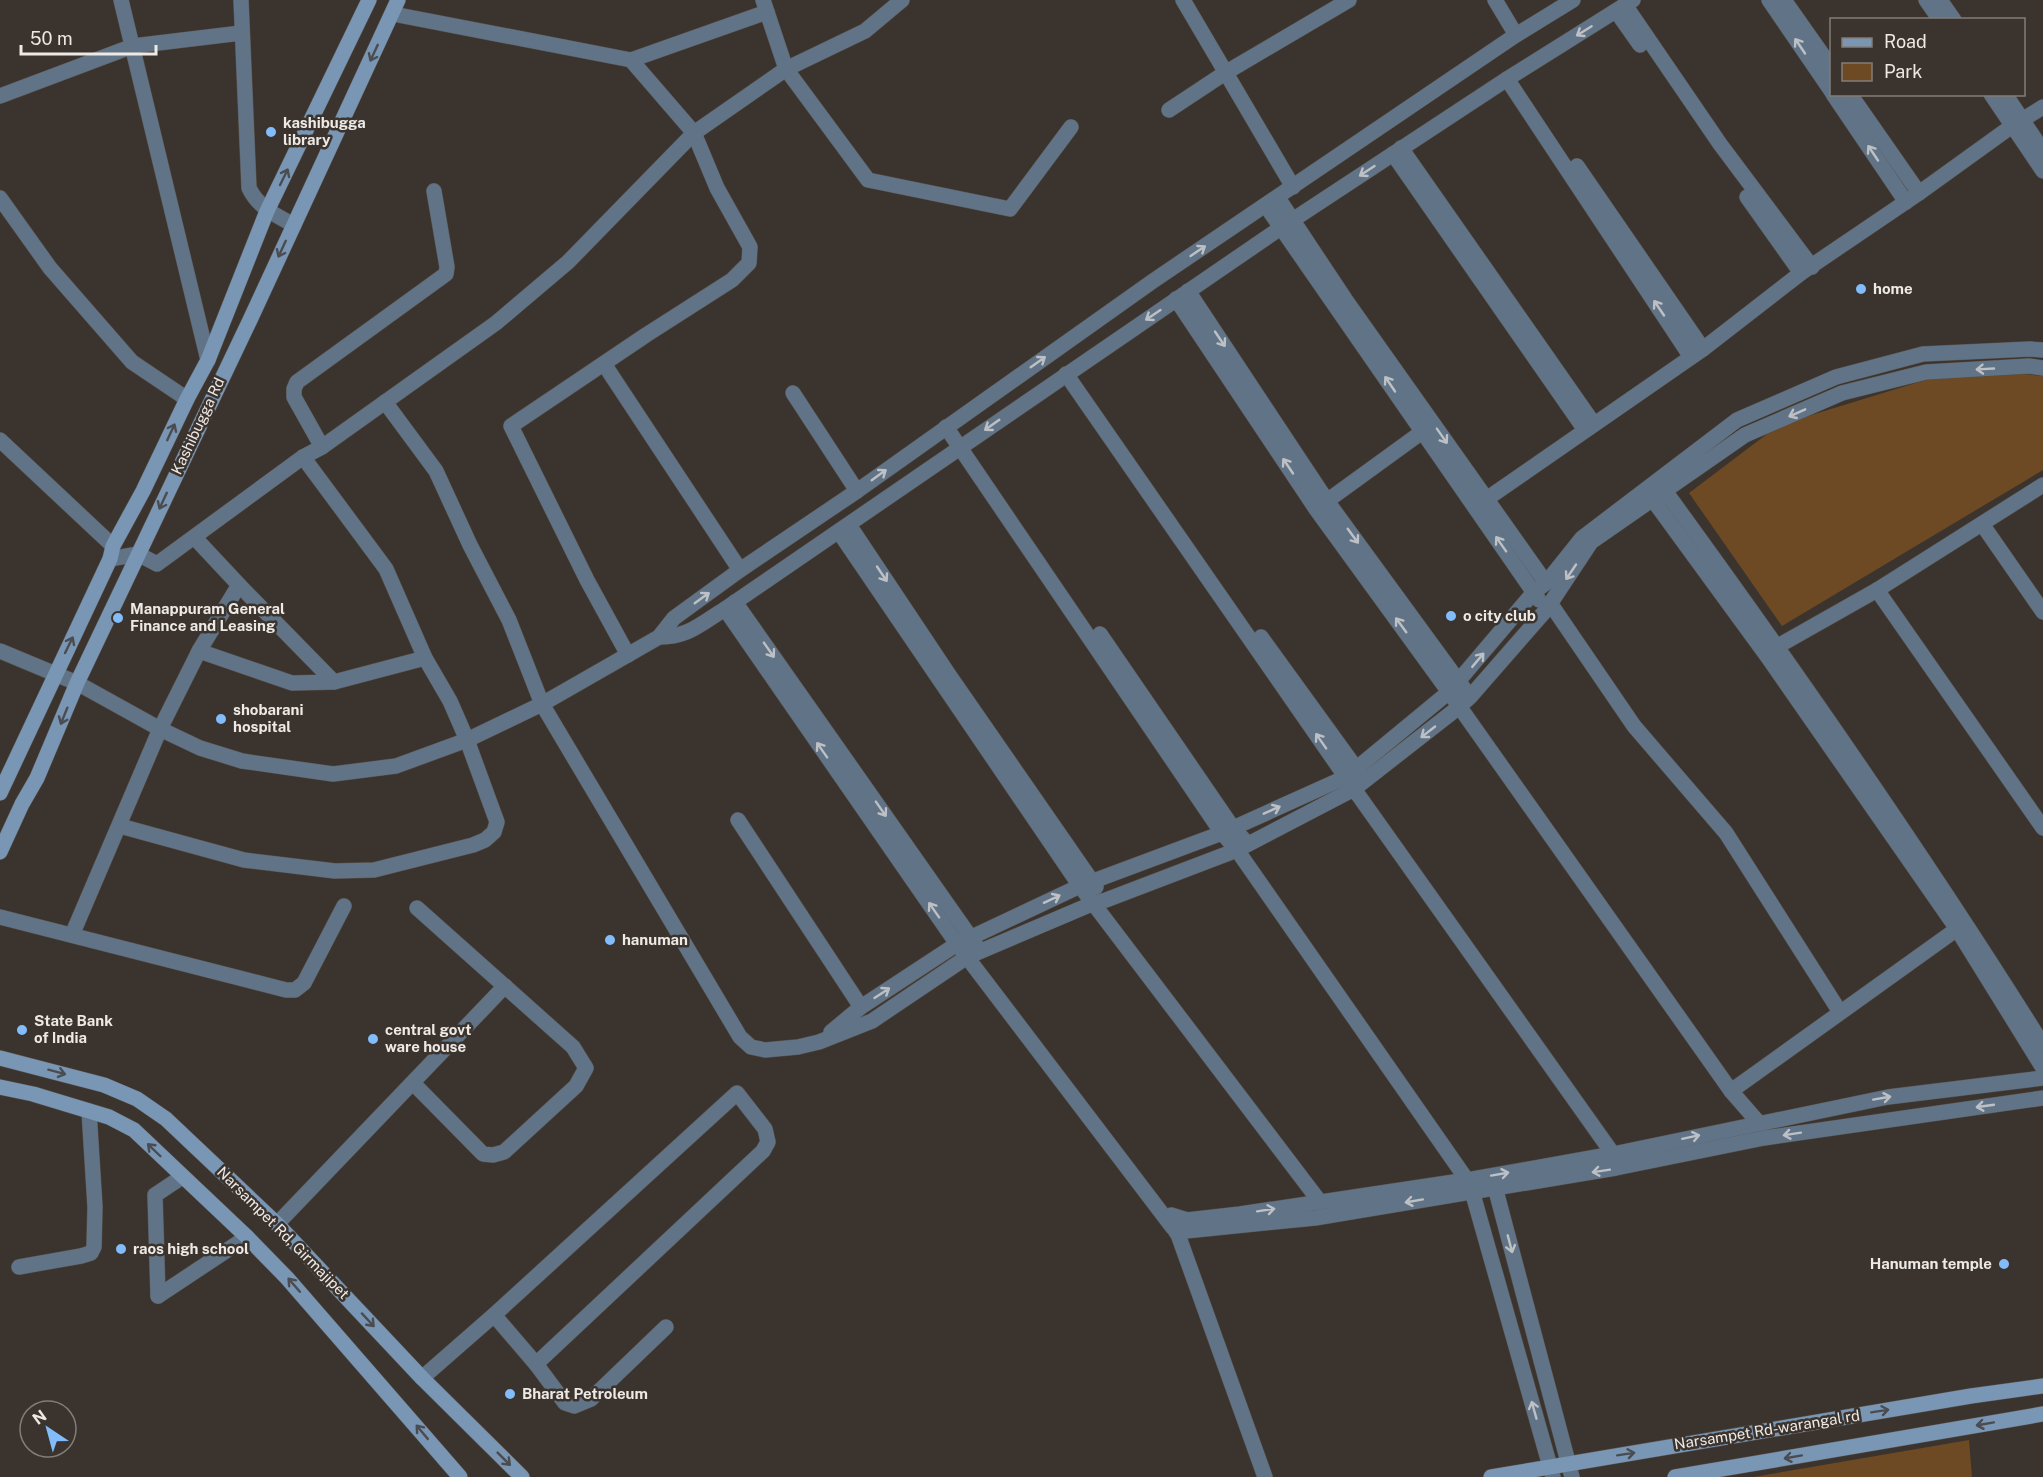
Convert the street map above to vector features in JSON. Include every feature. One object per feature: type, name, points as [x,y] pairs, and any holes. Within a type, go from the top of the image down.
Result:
[{"type":"main road","name":"Kashibugga Rd","points":[[2,785],[112,553],[208,360],[267,211],[369,0]]},
{"type":"main road","name":"Kashibugga Rd","points":[[0,852],[37,778],[77,683],[395,7]]},
{"type":"main road","name":"Narsampet Rd, Girmajipet","points":[[0,1058],[104,1085],[137,1099],[166,1119],[277,1224],[422,1378],[522,1477]]},
{"type":"main road","name":"Narsampet Rd, Girmajipet","points":[[0,1087],[33,1094],[109,1117],[134,1131],[247,1237],[287,1278],[460,1477]]},
{"type":"main road","name":"Narsampet Rd-warangal rd","points":[[1491,1477],[1570,1470],[1971,1396],[2043,1386]]},
{"type":"main road","name":"Narsampet Rd-warangal rd","points":[[1675,1477],[2043,1414]]},
{"type":"street","points":[[121,0],[208,360]]},
{"type":"street","points":[[241,0],[249,188],[267,211],[294,225]]},
{"type":"street","points":[[0,440],[112,553],[138,554],[158,564],[303,457],[322,447],[496,323],[568,262],[694,133],[786,69],[865,31],[902,0]]},
{"type":"street","points":[[1183,0],[1293,187]]},
{"type":"street","points":[[1169,110],[1332,4],[1349,0]]},
{"type":"street","points":[[1495,0],[1516,35]]},
{"type":"street","points":[[0,651],[77,683],[160,729],[200,748],[242,761],[333,774],[396,766],[467,740],[542,704],[659,637],[675,618],[740,570],[857,491],[1153,281],[1516,35],[1573,0]]},
{"type":"street","points":[[1769,0],[1830,90]]},
{"type":"street","points":[[1784,0],[1830,65]]},
{"type":"street","points":[[1926,0],[1939,18]]},
{"type":"street","points":[[1940,0],[1953,18]]},
{"type":"street","points":[[659,637],[676,637],[684,634],[730,605],[844,529],[1287,223],[1510,77],[1625,5],[1807,270]]},
{"type":"street","points":[[395,7],[631,60],[765,6],[786,69],[868,180],[1010,209],[1071,127]]},
{"type":"street","points":[[0,96],[133,46],[242,33]]},
{"type":"street","points":[[628,655],[587,580],[511,426],[732,280],[749,263],[750,247],[717,188],[694,133],[631,60]]},
{"type":"street","points":[[1510,77],[1697,353]]},
{"type":"street","points":[[1834,96],[1912,197]]},
{"type":"street","points":[[1851,96],[1912,197]]},
{"type":"street","points":[[1993,96],[2017,123],[2032,133],[2043,151]]},
{"type":"street","points":[[2006,96],[2017,123]]},
{"type":"street","points":[[1481,503],[1697,353],[1807,270],[2043,107]]},
{"type":"street","points":[[2032,133],[2043,171]]},
{"type":"street","points":[[1397,151],[1590,427]]},
{"type":"street","points":[[322,447],[294,397],[297,382],[446,274],[447,267],[434,191]]},
{"type":"street","points":[[0,198],[50,268],[132,363],[187,399]]},
{"type":"street","points":[[1272,202],[1345,298],[1481,503],[1540,587],[1548,606],[1634,726],[1726,833],[1840,1012]]},
{"type":"street","points":[[1287,223],[1422,432],[1481,503]]},
{"type":"street","points":[[1182,295],[1322,505],[1454,687],[1731,1091],[1758,1122]]},
{"type":"street","points":[[819,1042],[861,1007],[964,940],[1085,883],[1356,779],[1454,687],[1582,538],[1737,420],[1836,377],[1923,354],[2043,350]]},
{"type":"street","points":[[604,364],[740,570]]},
{"type":"street","points":[[385,402],[436,471],[470,545],[509,620],[542,704],[740,1037],[751,1047],[765,1050],[798,1047],[819,1042],[872,1021],[974,955],[1100,901],[1243,847],[1356,779],[1464,702],[1548,606],[1591,542],[1745,435],[1842,393],[1926,372],[2029,366],[2043,368]]},
{"type":"street","points":[[1069,372],[1356,779],[1613,1154]]},
{"type":"street","points":[[793,393],[857,491]]},
{"type":"street","points":[[951,424],[1228,830],[1243,847],[1469,1185],[1552,1472]]},
{"type":"street","points":[[1322,505],[1422,432]]},
{"type":"street","points":[[120,826],[244,860],[335,870],[374,870],[408,863],[473,845],[485,840],[494,832],[497,822],[467,740],[450,701],[425,658],[386,569],[303,457]]},
{"type":"street","points":[[1778,646],[1877,590],[2043,485]]},
{"type":"street","points":[[1659,495],[1778,646],[1968,925],[2043,1045]]},
{"type":"street","points":[[1659,495],[1767,656],[1957,929],[2043,1068]]},
{"type":"street","points":[[1982,524],[2043,612]]},
{"type":"street","points":[[844,529],[1085,883],[1320,1202]]},
{"type":"street","points":[[195,538],[334,682]]},
{"type":"street","points":[[72,935],[160,729],[199,651],[239,585]]},
{"type":"street","points":[[1877,590],[2043,828]]},
{"type":"street","points":[[730,605],[974,955],[1176,1232]]},
{"type":"street","points":[[199,651],[292,683],[334,682],[425,658]]},
{"type":"street","points":[[738,820],[861,1007]]},
{"type":"street","points":[[0,917],[286,990],[295,990],[304,983],[344,906]]},
{"type":"street","points":[[413,1083],[483,1154],[493,1155],[504,1152],[576,1086],[586,1068],[573,1047],[417,908]]},
{"type":"street","points":[[1731,1091],[1957,929]]},
{"type":"street","points":[[277,1224],[505,986]]},
{"type":"street","points":[[1176,1232],[1315,1218],[1758,1122],[1888,1097],[2043,1078]]},
{"type":"street","points":[[422,1378],[737,1093],[765,1129],[768,1142],[763,1151],[536,1364]]},
{"type":"street","points":[[1265,1477],[1171,1215],[1187,1220],[1469,1185],[1496,1188],[1616,1168],[1775,1137],[2043,1098]]},
{"type":"street","points":[[19,1267],[81,1257],[91,1252],[94,1247],[96,1207],[89,1111]]},
{"type":"street","points":[[182,1177],[155,1195],[159,1296],[247,1237]]},
{"type":"street","points":[[1496,1188],[1570,1470]]},
{"type":"street","points":[[494,1315],[536,1364],[565,1403],[574,1406],[591,1399],[666,1327]]},
{"type":"green space","points":[[2023,374],[2043,376],[2043,470],[1782,626],[1689,493],[1779,425],[1932,378]]},
{"type":"green space","points":[[1969,1440],[1972,1477],[1754,1477]]},
{"type":"place","name":"kashibugga library","points":[[271,132]]},
{"type":"place","name":"home","points":[[1861,289]]},
{"type":"place","name":"o city club","points":[[1451,616]]},
{"type":"place","name":"Manappuram General Finance and Leasing","points":[[118,618]]},
{"type":"place","name":"shobarani hospital","points":[[221,719]]},
{"type":"place","name":"hanuman","points":[[610,940]]},
{"type":"place","name":"State Bank of India","points":[[22,1030]]},
{"type":"place","name":"central govt ware house","points":[[373,1039]]},
{"type":"place","name":"raos high school","points":[[121,1249]]},
{"type":"place","name":"Hanuman temple","points":[[2004,1264]]},
{"type":"place","name":"Bharat Petroleum","points":[[510,1394]]}]
